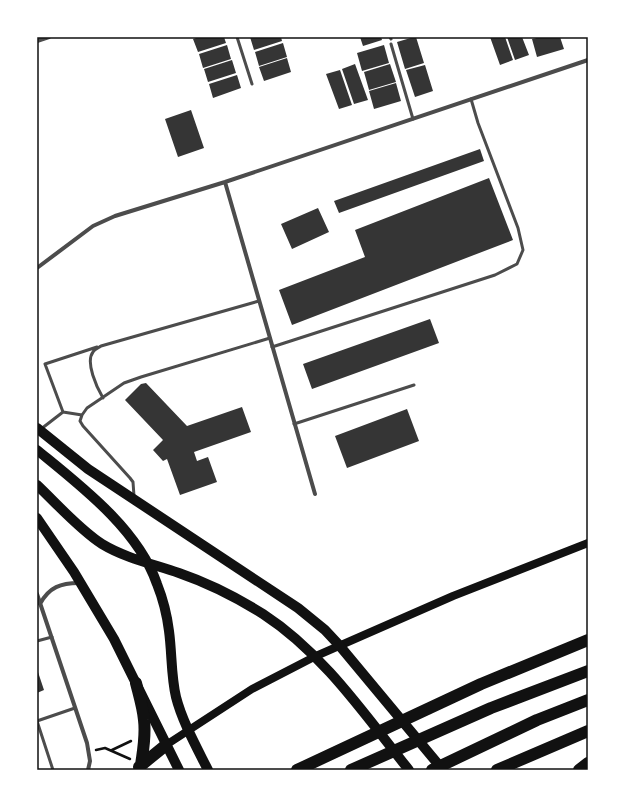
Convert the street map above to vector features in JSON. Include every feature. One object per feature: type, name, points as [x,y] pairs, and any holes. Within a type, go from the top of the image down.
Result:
[{"type":"highway","points":[[297,770],[481,684],[588,640]]},
{"type":"highway","points":[[351,770],[491,708],[588,671]]},
{"type":"highway","points":[[136,683],[145,729],[144,747],[138,768]]},
{"type":"highway","points":[[432,770],[537,720],[588,700]]},
{"type":"highway","points":[[497,770],[588,731]]},
{"type":"highway","points":[[138,768],[166,745]]},
{"type":"highway","points":[[579,770],[588,763]]},
{"type":"main road","points":[[38,429],[88,469],[298,608],[325,630],[442,770]]},
{"type":"main road","points":[[37,450],[68,475],[117,521],[133,539],[148,563],[157,583],[169,630],[176,698],[208,770]]},
{"type":"main road","points":[[37,485],[102,544],[120,553],[207,584],[236,598],[264,615],[290,634],[316,656],[409,770]]},
{"type":"main road","points":[[37,518],[81,583],[114,639],[166,745],[180,770]]},
{"type":"main road","points":[[166,745],[252,689],[316,656],[453,596],[588,543]]},
{"type":"street","points":[[37,40],[49,37]]},
{"type":"street","points":[[37,268],[93,226],[115,216],[224,182],[588,60]]},
{"type":"street","points":[[224,182],[315,494]]},
{"type":"street","points":[[40,604],[45,595],[56,587],[67,583],[81,583]]},
{"type":"street","points":[[37,594],[87,743],[90,761],[88,770]]},
{"type":"lane","points":[[237,37],[252,84]]},
{"type":"lane","points":[[391,44],[413,119]]},
{"type":"lane","points":[[272,348],[495,275],[517,264],[523,250],[518,228],[478,123],[471,99]]},
{"type":"lane","points":[[63,412],[45,364],[100,346],[259,301]]},
{"type":"lane","points":[[135,500],[132,482],[80,421],[87,408],[124,383],[270,338]]},
{"type":"lane","points":[[100,346],[92,352],[90,360],[95,384],[103,398]]},
{"type":"lane","points":[[294,424],[414,385]]},
{"type":"lane","points":[[38,429],[63,412],[82,415]]},
{"type":"lane","points":[[37,641],[52,637]]},
{"type":"lane","points":[[53,770],[37,721],[76,708]]},
{"type":"path","points":[[112,750],[135,739]]},
{"type":"path","points":[[89,752],[105,748],[112,750],[138,768]]},
{"type":"building","points":[[199,37],[224,37],[226,43],[198,52],[193,39]]},
{"type":"building","points":[[250,37],[281,37],[282,41],[254,50]]},
{"type":"building","points":[[360,37],[381,37],[382,40],[363,46]]},
{"type":"building","points":[[416,37],[424,63],[405,69],[397,42]]},
{"type":"building","points":[[490,37],[505,37],[513,60],[500,65]]},
{"type":"building","points":[[507,37],[522,37],[529,55],[515,60]]},
{"type":"building","points":[[541,37],[560,37],[564,49],[537,57],[532,39]]},
{"type":"building","points":[[283,43],[287,57],[259,66],[255,52]]},
{"type":"building","points":[[227,45],[231,59],[203,68],[199,54]]},
{"type":"building","points":[[384,45],[389,63],[362,71],[357,53]]},
{"type":"building","points":[[287,58],[291,72],[264,81],[259,67]]},
{"type":"building","points":[[232,60],[236,73],[208,82],[204,69]]},
{"type":"building","points":[[355,64],[368,100],[354,104],[342,69]]},
{"type":"building","points":[[390,64],[396,82],[369,90],[364,72]]},
{"type":"building","points":[[425,65],[433,91],[415,97],[406,70]]},
{"type":"building","points":[[340,70],[352,105],[339,109],[326,74]]},
{"type":"building","points":[[237,75],[241,88],[213,98],[209,84]]},
{"type":"building","points":[[396,83],[401,101],[374,109],[369,91]]},
{"type":"building","points":[[191,110],[204,148],[178,157],[165,119]]},
{"type":"building","points":[[480,149],[484,161],[339,213],[334,201]]},
{"type":"building","points":[[489,178],[513,240],[292,325],[279,290],[365,257],[355,230]]},
{"type":"building","points":[[318,208],[329,232],[292,249],[281,224]]},
{"type":"building","points":[[430,319],[439,343],[312,389],[303,364]]},
{"type":"building","points":[[146,383],[187,426],[242,407],[251,432],[194,452],[197,461],[208,457],[217,482],[180,495],[167,459],[163,461],[153,450],[163,440],[125,400],[141,384]]},
{"type":"building","points":[[407,409],[419,441],[347,468],[335,436]]},
{"type":"building","points":[[37,669],[44,690],[37,693]]}]
